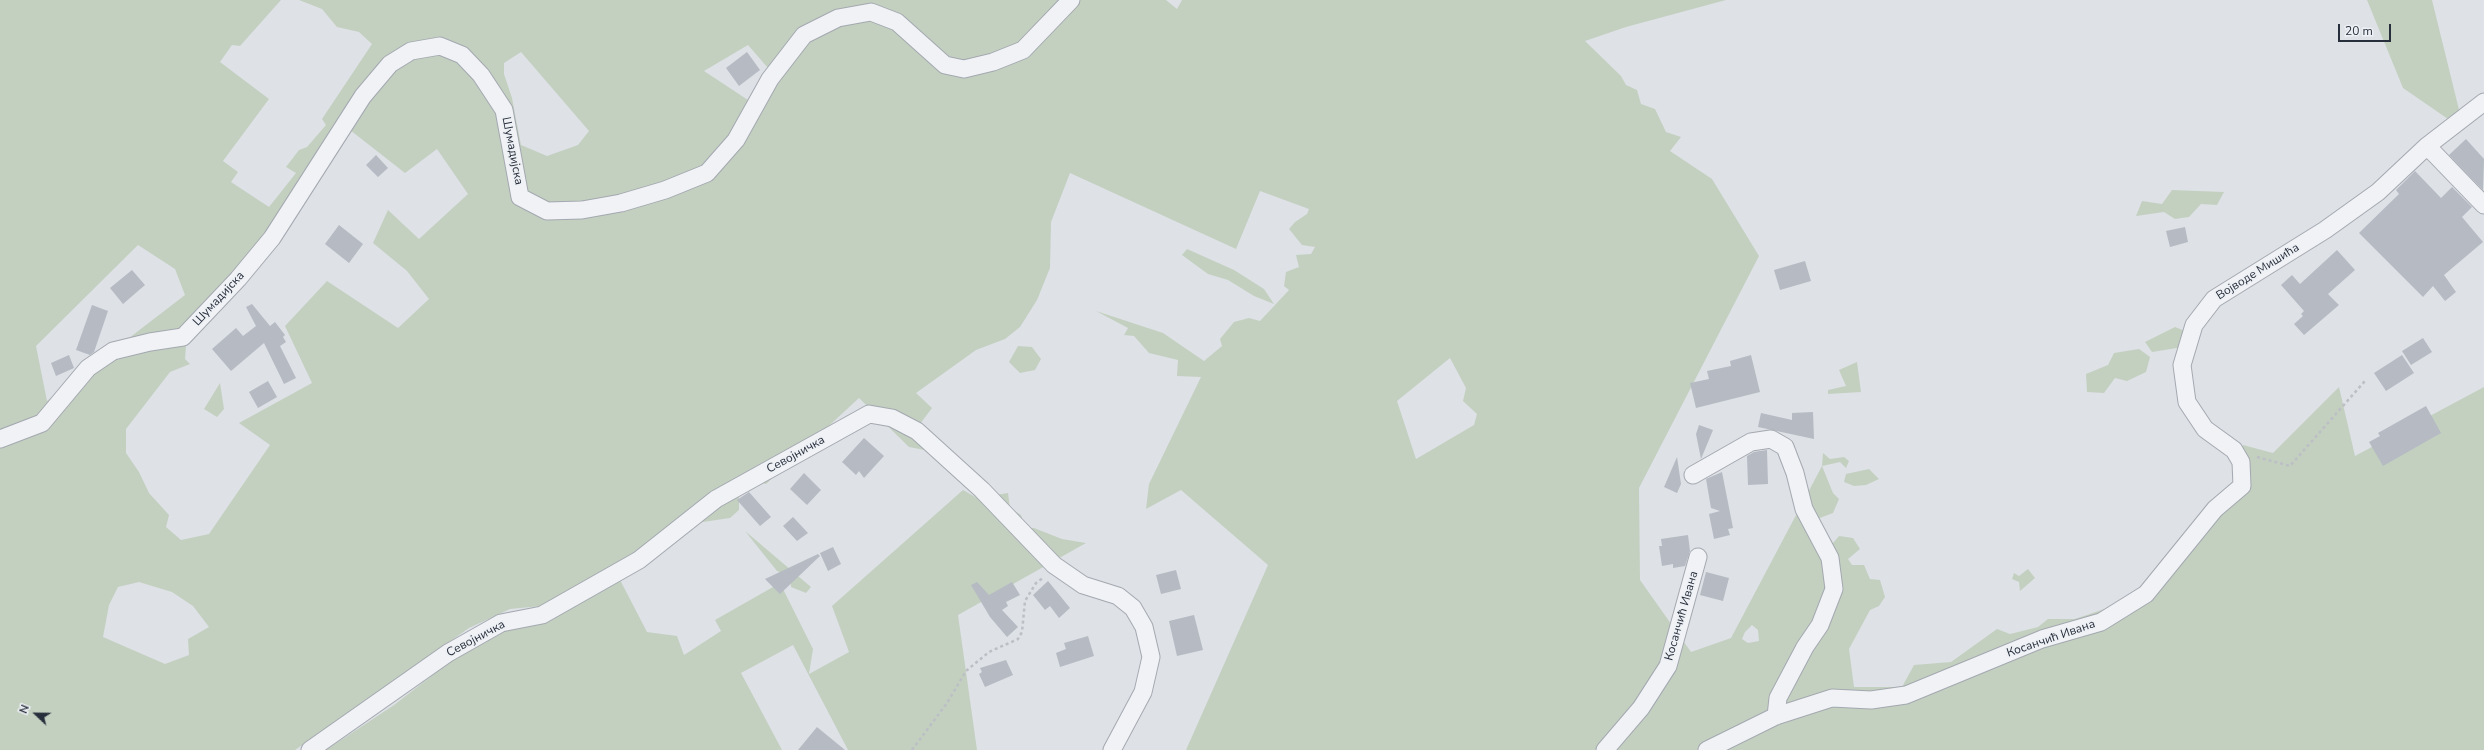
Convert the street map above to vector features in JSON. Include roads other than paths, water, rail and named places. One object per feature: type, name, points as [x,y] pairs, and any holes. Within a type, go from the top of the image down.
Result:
[{"type":"street","name":"Шумадијска","points":[[0,439],[42,422],[88,368],[113,351],[150,342],[182,337],[222,296],[272,238],[363,96],[390,64],[411,51],[440,46],[462,55],[481,75],[504,110],[520,197],[547,211],[582,210],[629,200],[665,190],[707,173],[736,140],[770,79],[804,35],[838,18],[871,12],[897,22],[945,65],[964,69],[993,62],[1023,50],[1071,0]]},
{"type":"street","name":"Војводе Мишића","points":[[2234,450],[2205,429],[2187,402],[2182,365],[2194,325],[2214,299],[2325,230],[2378,192],[2427,146],[2484,102]]},
{"type":"street","points":[[2427,146],[2484,205]]},
{"type":"street","name":"Севојничка","points":[[310,750],[448,653],[501,623],[542,615],[639,560],[716,499],[869,414],[892,418],[917,432],[982,490],[1054,565],[1083,585],[1118,596],[1133,608],[1144,627],[1150,657],[1143,692],[1112,750]]},
{"type":"street","points":[[1693,476],[1751,442],[1771,439],[1784,447],[1795,473],[1804,509],[1830,558],[1834,589],[1820,625],[1805,647],[1778,698],[1776,716]]},
{"type":"street","name":"Косанчић Ивана","points":[[1707,750],[1776,716],[1832,698],[1871,700],[1906,695],[2042,639],[2101,622],[2146,594],[2215,509],[2242,486],[2241,462],[2234,450]]},
{"type":"street","name":"Косанчић Ивана","points":[[1605,750],[1641,708],[1668,666],[1698,557]]}]
